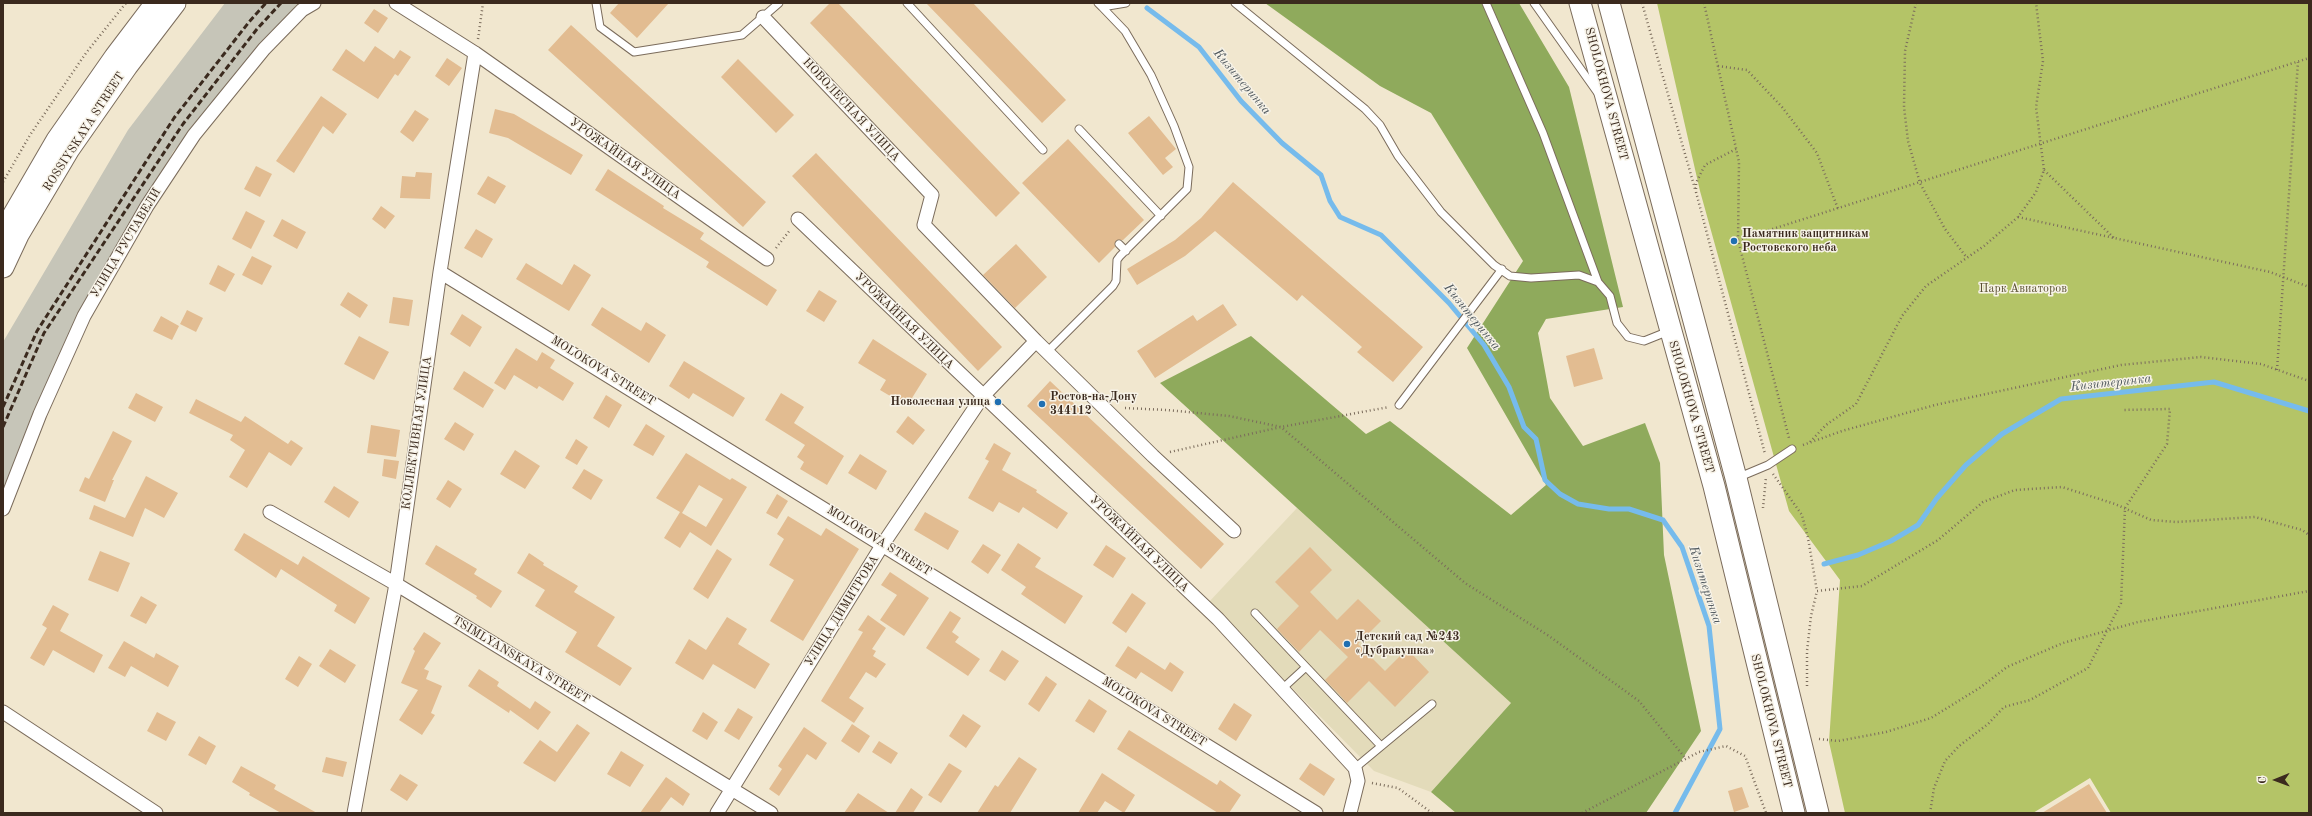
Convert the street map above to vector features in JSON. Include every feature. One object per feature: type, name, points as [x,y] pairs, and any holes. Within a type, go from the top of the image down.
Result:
[{"type":"main road","name":"ROSSIYSKAYA STREET","points":[[3,232],[57,140],[115,57],[156,3]]},
{"type":"main road","name":"ROSSIYSKAYA STREET","points":[[3,268],[18,235],[69,149],[127,66],[175,3]]},
{"type":"main road","name":"SHOLOKHOVA STREET","points":[[1580,3],[1669,331],[1714,486],[1794,813]]},
{"type":"main road","name":"SHOLOKHOVA STREET","points":[[1610,3],[1736,478],[1818,813]]},
{"type":"street","name":"УЛИЦА РУСТАВЕЛИ","points":[[3,509],[40,414],[84,316],[147,206],[199,128],[264,49],[302,10],[314,3]]},
{"type":"street","name":"УРОЖАЙНАЯ УЛИЦА","points":[[396,3],[475,53],[767,259]]},
{"type":"street","name":"НОВОЛЕСНАЯ УЛИЦА","points":[[763,17],[932,195],[924,225],[1036,341],[1153,456],[1234,531]]},
{"type":"street","name":"КОЛЛЕКТИВНАЯ УЛИЦА","points":[[354,813],[396,584],[440,272],[475,53]]},
{"type":"street","name":"УРОЖАЙНАЯ УЛИЦА","points":[[798,219],[1218,619],[1355,768],[1358,781]]},
{"type":"street","name":"MOLOKOVA STREET","points":[[440,272],[883,544],[1316,813]]},
{"type":"street","name":"УЛИЦА ДИМИТРОВА","points":[[717,813],[883,544],[983,396],[1036,341]]},
{"type":"street","name":"TSIMLYANSKAYA STREET","points":[[270,512],[396,584],[771,813]]},
{"type":"street","points":[[3,712],[156,813]]},
{"type":"street","points":[[1350,813],[1358,781]]},
{"type":"lane","points":[[596,3],[600,27],[634,52],[742,35],[779,3]]},
{"type":"lane","points":[[907,3],[1043,150]]},
{"type":"lane","points":[[1100,5],[1126,3]]},
{"type":"lane","points":[[1235,3],[1365,110],[1380,125],[1398,156],[1441,212],[1494,265],[1502,269],[1510,276],[1531,278],[1579,275],[1598,282]]},
{"type":"lane","points":[[1486,3],[1543,133],[1598,282],[1610,296],[1617,323],[1628,337],[1644,341],[1669,331]]},
{"type":"lane","points":[[1534,3],[1610,110]]},
{"type":"lane","points":[[1048,352],[1113,286],[1116,281],[1117,260],[1187,189],[1189,167],[1174,126],[1151,75],[1125,31],[1100,5]]},
{"type":"lane","points":[[1079,129],[1161,216]]},
{"type":"lane","points":[[1119,244],[1126,251]]},
{"type":"lane","points":[[1399,405],[1502,269]]},
{"type":"lane","points":[[1736,478],[1768,465],[1792,449]]},
{"type":"lane","points":[[1255,614],[1381,746]]},
{"type":"lane","points":[[1282,689],[1306,667]]},
{"type":"lane","points":[[1355,768],[1432,704]]},
{"type":"path","points":[[3,182],[30,135],[86,53],[126,3]]},
{"type":"path","points":[[475,53],[483,3]]},
{"type":"path","points":[[1642,3],[1696,192]]},
{"type":"path","points":[[1704,3],[1739,162],[1738,240],[1792,449],[1842,431],[1935,405],[2121,365],[2201,357],[2261,364],[2309,381]]},
{"type":"path","points":[[1916,3],[1905,51],[1904,107],[1908,141],[1920,183],[1945,230],[1967,258]]},
{"type":"path","points":[[1810,443],[1826,425],[1856,404],[1902,316],[1926,286],[1967,258],[2018,217],[2036,192],[2044,170],[2036,107],[2043,61],[2036,3]]},
{"type":"path","points":[[1738,240],[2309,58]]},
{"type":"path","points":[[2277,370],[2298,62]]},
{"type":"path","points":[[1718,66],[1747,70],[1782,107],[1817,154],[1838,209]]},
{"type":"path","points":[[2044,170],[2116,240]]},
{"type":"path","points":[[2018,217],[2116,240],[2284,276],[2309,287]]},
{"type":"path","points":[[767,259],[798,219]]},
{"type":"path","points":[[1153,456],[1280,427],[1399,405]]},
{"type":"path","points":[[1104,408],[1167,410],[1229,416],[1280,427],[1465,583],[1549,636],[1639,701],[1686,759]]},
{"type":"path","points":[[1930,813],[1934,788],[1945,761],[1959,746],[1988,724],[2004,707],[2030,700],[2088,668],[2121,603],[2125,508],[2167,444],[2170,409],[2122,410]]},
{"type":"path","points":[[1768,465],[1802,515],[1808,538],[1817,591],[1811,616],[1807,651],[1807,692]]},
{"type":"path","points":[[1817,591],[1862,586],[1938,540],[1983,502],[2015,490],[2062,487],[2125,508],[2151,520],[2176,522],[2255,517],[2302,530],[2309,535]]},
{"type":"path","points":[[1816,738],[1838,741],[1886,732],[1931,718],[2007,667],[2063,643],[2138,622],[2309,591]]},
{"type":"path","points":[[1582,813],[1699,752],[1726,746],[1745,756],[1766,813]]},
{"type":"path","points":[[1358,781],[1398,788],[1432,813]]},
{"type":"shaded area","points":[[225,3],[298,3],[173,152],[51,373],[3,497],[3,342],[128,130]]},
{"type":"shaded area","name":"Детский сад №243 «Дубравушка»","points":[[1297,508],[1511,703],[1431,792],[1374,771],[1208,603]]},
{"type":"green space","points":[[1265,3],[1519,3],[1569,87],[1623,307],[1546,319],[1538,333],[1550,398],[1583,446],[1645,423],[1660,463],[1664,555],[1701,731],[1646,813],[1456,813],[1431,792],[1511,703],[1160,383],[1251,336],[1366,434],[1390,421],[1511,515],[1546,485],[1467,348],[1523,261],[1431,113],[1380,86]]},
{"type":"green space","name":"Парк Авиаторов","points":[[1657,3],[2309,3],[2309,813],[2111,813],[2090,778],[2033,813],[1845,813],[1829,742],[1840,580],[1789,511],[1700,191]]},
{"type":"building","points":[[619,3],[669,3],[637,38],[610,13]]},
{"type":"building","points":[[830,3],[838,3],[1020,193],[996,217],[810,23]]},
{"type":"building","points":[[926,3],[973,3],[1066,100],[1042,123]]},
{"type":"building","points":[[374,9],[388,18],[378,33],[364,23]]},
{"type":"building","points":[[571,25],[766,202],[743,227],[548,50]]},
{"type":"building","points":[[375,46],[394,59],[400,50],[411,57],[398,76],[395,74],[378,99],[332,70],[346,49],[364,62]]},
{"type":"building","points":[[447,58],[462,68],[449,86],[435,76]]},
{"type":"building","points":[[738,59],[794,115],[776,133],[721,77]]},
{"type":"building","points":[[321,96],[347,114],[333,134],[323,126],[294,173],[276,161]]},
{"type":"building","points":[[495,109],[514,114],[583,155],[571,175],[508,138],[489,133]]},
{"type":"building","points":[[415,110],[429,119],[413,142],[400,132]]},
{"type":"building","points":[[1149,116],[1176,149],[1165,158],[1173,167],[1163,175],[1128,133]]},
{"type":"building","points":[[1068,139],[1144,220],[1123,240],[1116,240],[1115,247],[1099,263],[1022,183]]},
{"type":"building","points":[[816,153],[1002,347],[978,371],[792,176]]},
{"type":"building","points":[[256,166],[272,174],[260,197],[244,189]]},
{"type":"building","points":[[608,169],[664,206],[663,208],[704,233],[700,239],[777,290],[767,306],[706,267],[709,262],[595,190]]},
{"type":"building","points":[[416,172],[432,173],[430,199],[400,198],[402,176],[415,177]]},
{"type":"building","points":[[488,176],[506,186],[495,204],[477,194]]},
{"type":"building","points":[[1233,182],[1423,347],[1393,382],[1357,352],[1362,347],[1302,295],[1297,301],[1215,231],[1185,256],[1137,285],[1127,269],[1175,240],[1201,218]]},
{"type":"building","points":[[381,206],[395,216],[385,229],[372,219]]},
{"type":"building","points":[[246,211],[265,221],[251,249],[232,239]]},
{"type":"building","points":[[282,219],[306,232],[297,249],[273,236]]},
{"type":"building","points":[[476,229],[493,239],[482,258],[464,248]]},
{"type":"building","points":[[1016,244],[1047,277],[1015,308],[983,275]]},
{"type":"building","points":[[252,256],[272,266],[262,285],[242,275]]},
{"type":"building","points":[[526,263],[562,285],[574,264],[591,275],[569,311],[516,279]]},
{"type":"building","points":[[218,265],[235,274],[225,292],[209,284]]},
{"type":"building","points":[[819,290],[837,301],[824,322],[806,311]]},
{"type":"building","points":[[348,292],[368,305],[360,318],[340,305]]},
{"type":"building","points":[[393,297],[413,300],[409,326],[389,323]]},
{"type":"building","points":[[1223,304],[1237,325],[1155,378],[1137,351],[1193,315],[1197,321]]},
{"type":"building","points":[[602,307],[641,331],[646,322],[666,335],[649,363],[591,325]]},
{"type":"building","points":[[187,310],[203,318],[196,332],[180,324]]},
{"type":"building","points":[[462,314],[482,327],[470,347],[450,334]]},
{"type":"building","points":[[161,316],[179,326],[172,340],[153,331]]},
{"type":"building","points":[[359,336],[389,352],[374,380],[344,364]]},
{"type":"building","points":[[873,339],[927,374],[907,406],[880,390],[886,380],[858,363]]},
{"type":"building","points":[[516,348],[537,361],[542,352],[555,360],[550,368],[574,383],[563,401],[539,386],[537,389],[514,375],[505,390],[494,383]]},
{"type":"building","points":[[1594,348],[1603,379],[1574,387],[1566,356]]},
{"type":"building","points":[[684,361],[745,398],[733,417],[693,393],[689,399],[669,386]]},
{"type":"building","points":[[464,371],[494,390],[483,408],[453,389]]},
{"type":"building","points":[[1050,381],[1224,544],[1201,569],[1027,406]]},
{"type":"building","points":[[136,393],[163,407],[155,422],[128,408]]},
{"type":"building","points":[[781,393],[804,407],[794,423],[844,456],[827,485],[800,469],[804,462],[797,457],[805,445],[765,420]]},
{"type":"building","points":[[606,395],[622,405],[609,428],[593,418]]},
{"type":"building","points":[[196,399],[241,422],[245,416],[288,444],[291,440],[303,448],[291,466],[269,452],[247,488],[229,477],[245,450],[230,440],[233,435],[189,413]]},
{"type":"building","points":[[908,416],[925,430],[913,445],[896,432]]},
{"type":"building","points":[[455,422],[474,434],[464,451],[444,439]]},
{"type":"building","points":[[646,424],[665,436],[653,456],[633,445]]},
{"type":"building","points":[[371,425],[400,430],[396,457],[367,453]]},
{"type":"building","points":[[113,431],[132,441],[112,480],[114,480],[105,502],[79,491],[85,477],[89,479]]},
{"type":"building","points":[[576,439],[588,447],[577,465],[565,458]]},
{"type":"building","points":[[994,443],[1011,453],[1002,470],[1037,490],[1036,492],[1068,513],[1057,529],[1023,507],[1019,513],[999,502],[993,512],[968,498],[989,461],[985,459]]},
{"type":"building","points":[[515,450],[540,466],[525,489],[500,474]]},
{"type":"building","points":[[686,453],[730,480],[732,478],[747,487],[711,546],[690,532],[680,548],[664,538],[680,512],[656,498]],"holes":[[[699,485],[723,499],[706,527],[682,513]]]},
{"type":"building","points":[[860,454],[887,471],[876,490],[848,473]]},
{"type":"building","points":[[384,459],[399,461],[396,479],[382,476]]},
{"type":"building","points":[[584,469],[603,480],[591,500],[572,488]]},
{"type":"building","points":[[146,476],[178,493],[164,518],[145,508],[133,537],[89,519],[94,505],[125,518]]},
{"type":"building","points":[[448,480],[462,489],[450,508],[436,499]]},
{"type":"building","points":[[334,486],[359,502],[349,518],[324,502]]},
{"type":"building","points":[[777,494],[788,501],[777,519],[766,513]]},
{"type":"building","points":[[925,512],[959,531],[948,550],[914,530]]},
{"type":"building","points":[[788,516],[821,536],[826,528],[859,549],[803,641],[770,621],[794,580],[769,565],[784,539],[777,534]]},
{"type":"building","points":[[244,533],[298,565],[303,556],[370,598],[355,624],[334,611],[337,605],[281,569],[276,578],[234,550]]},
{"type":"building","points":[[1018,543],[1041,558],[1035,567],[1083,596],[1065,624],[1021,594],[1026,587],[1001,570]]},
{"type":"building","points":[[983,544],[1001,555],[988,574],[971,562]]},
{"type":"building","points":[[436,545],[477,569],[474,574],[502,591],[491,608],[476,598],[477,596],[425,564]]},
{"type":"building","points":[[1106,545],[1126,558],[1113,578],[1093,565]]},
{"type":"building","points":[[1310,547],[1332,570],[1310,592],[1337,620],[1358,599],[1381,621],[1358,644],[1385,671],[1407,649],[1429,672],[1395,707],[1369,681],[1347,703],[1325,680],[1348,657],[1320,630],[1299,652],[1277,629],[1299,606],[1275,582]]},
{"type":"building","points":[[717,549],[732,559],[708,599],[693,589]]},
{"type":"building","points":[[100,551],[130,563],[118,592],[88,580]]},
{"type":"building","points":[[529,553],[544,563],[543,565],[578,586],[574,592],[615,617],[597,646],[632,668],[620,686],[565,652],[577,632],[535,606],[545,590],[517,573]]},
{"type":"building","points":[[890,572],[929,598],[904,636],[880,620],[897,595],[881,585]]},
{"type":"building","points":[[1132,593],[1146,603],[1126,633],[1112,623]]},
{"type":"building","points":[[141,596],[157,605],[146,624],[130,616]]},
{"type":"building","points":[[53,605],[69,614],[60,631],[103,655],[94,673],[53,650],[44,666],[30,658],[47,628],[42,625]]},
{"type":"building","points":[[950,611],[961,618],[952,632],[959,637],[955,642],[980,659],[968,676],[926,648]]},
{"type":"building","points":[[868,615],[886,628],[872,649],[876,651],[873,656],[886,664],[876,678],[866,672],[849,698],[864,708],[854,723],[821,701],[863,632],[858,630]]},
{"type":"building","points":[[727,617],[747,629],[738,644],[770,664],[755,689],[713,664],[703,680],[675,663],[689,639],[706,650]]},
{"type":"building","points":[[424,632],[441,643],[424,669],[429,671],[426,679],[442,686],[431,713],[435,715],[422,735],[399,720],[418,690],[401,683],[415,651],[413,649]]},
{"type":"building","points":[[124,641],[154,658],[156,653],[179,666],[168,687],[131,666],[125,677],[108,668]]},
{"type":"building","points":[[1128,646],[1165,670],[1170,662],[1184,672],[1172,692],[1141,672],[1136,679],[1115,666]]},
{"type":"building","points":[[330,649],[356,665],[345,683],[319,666]]},
{"type":"building","points":[[1002,650],[1019,661],[1005,681],[989,671]]},
{"type":"building","points":[[299,656],[312,664],[298,687],[285,679]]},
{"type":"building","points":[[479,669],[499,682],[497,686],[530,709],[535,701],[551,712],[538,730],[510,710],[509,713],[468,686]]},
{"type":"building","points":[[1046,676],[1057,684],[1039,712],[1028,704]]},
{"type":"building","points":[[1089,699],[1107,711],[1094,733],[1075,721]]},
{"type":"building","points":[[1234,703],[1252,715],[1236,741],[1218,729]]},
{"type":"building","points":[[738,708],[753,717],[739,740],[724,731]]},
{"type":"building","points":[[157,712],[176,722],[166,741],[147,731]]},
{"type":"building","points":[[703,712],[718,722],[707,740],[692,731]]},
{"type":"building","points":[[963,714],[981,726],[966,748],[949,736]]},
{"type":"building","points":[[577,724],[590,733],[555,782],[523,763],[540,740],[557,752]]},
{"type":"building","points":[[852,724],[870,736],[859,753],[841,741]]},
{"type":"building","points":[[804,727],[827,743],[816,760],[807,754],[779,796],[769,789],[782,769],[778,766]]},
{"type":"building","points":[[1129,730],[1217,785],[1220,780],[1241,795],[1229,813],[1218,813],[1117,749]]},
{"type":"building","points":[[199,736],[216,746],[206,765],[188,755]]},
{"type":"building","points":[[879,741],[898,753],[891,764],[872,752]]},
{"type":"building","points":[[621,751],[644,765],[630,787],[607,774]]},
{"type":"building","points":[[326,757],[347,762],[343,777],[322,772]]},
{"type":"building","points":[[1019,757],[1037,769],[1010,813],[977,813],[995,785],[998,787]]},
{"type":"building","points":[[949,763],[962,771],[941,803],[928,795]]},
{"type":"building","points":[[1310,763],[1335,779],[1324,796],[1299,779]]},
{"type":"building","points":[[241,766],[276,785],[274,789],[317,813],[281,813],[249,795],[250,793],[232,782]]},
{"type":"building","points":[[1102,773],[1135,795],[1124,813],[1105,801],[1097,813],[1078,813]]},
{"type":"building","points":[[400,774],[418,785],[407,801],[390,790]]},
{"type":"building","points":[[666,777],[690,794],[683,806],[671,797],[659,813],[640,813]]},
{"type":"building","points":[[2089,784],[2107,813],[2042,813]]},
{"type":"building","points":[[1742,787],[1749,807],[1734,812],[1728,791]]},
{"type":"building","points":[[911,788],[923,797],[913,813],[895,813]]},
{"type":"building","points":[[858,793],[889,813],[844,813]]},
{"type":"waterway","name":"Кизитеринка","points":[[1147,8],[1199,47],[1241,101],[1282,143],[1321,175],[1330,201],[1340,217],[1381,235],[1449,303],[1484,345],[1509,387],[1524,427],[1536,439],[1545,480],[1560,494],[1578,504],[1609,509],[1629,509],[1663,520],[1682,547],[1709,626],[1720,729],[1675,813]]},
{"type":"waterway","name":"Кизитеринка","points":[[1824,564],[1858,555],[1891,541],[1918,525],[1937,498],[1966,465],[2002,434],[2061,399],[2214,382],[2309,411]]},
{"type":"railway","points":[[3,407],[37,331],[174,118],[249,22],[266,3]]},
{"type":"railway","points":[[3,427],[44,333],[183,124],[257,29],[281,3]]},
{"type":"place","name":"Памятник защитникам Ростовского неба","points":[[1734,241]]},
{"type":"place","name":"Новолесная улица","points":[[998,402]]},
{"type":"place","name":"Ростов-на-Дону 344112","points":[[1042,404]]},
{"type":"place","name":"Детский сад №243 «Дубравушка»","points":[[1347,644]]}]
